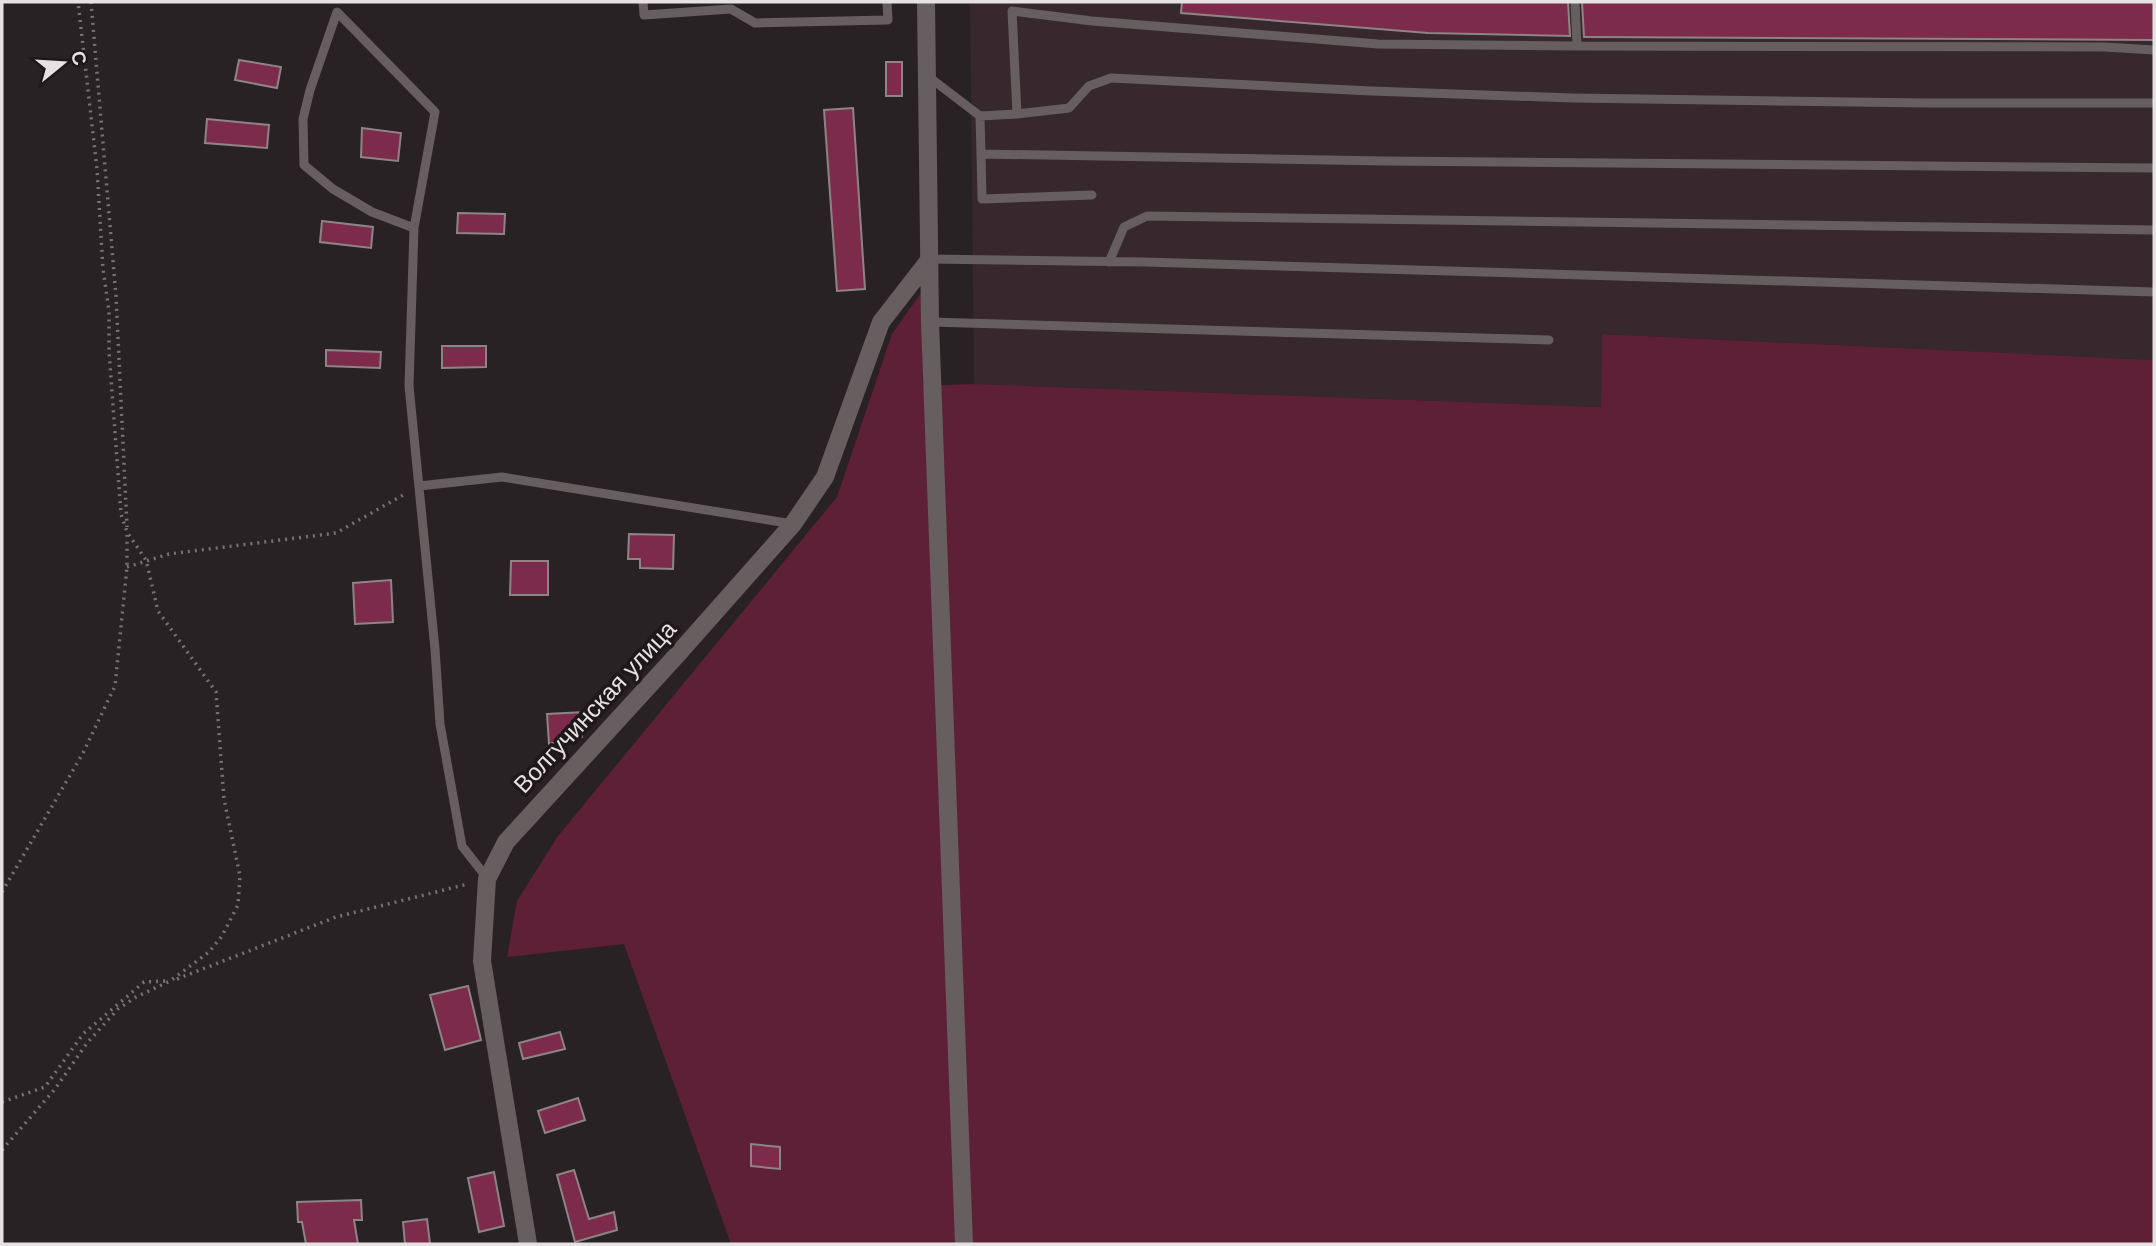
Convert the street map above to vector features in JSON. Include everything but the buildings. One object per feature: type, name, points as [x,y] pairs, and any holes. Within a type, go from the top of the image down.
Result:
[{"type":"street","points":[[926,2],[930,322],[964,1244]]},
{"type":"street","name":"Волгучинская улица","points":[[528,1244],[482,961],[487,879],[506,842],[793,524],[825,477],[881,322],[930,259]]},
{"type":"lane","points":[[643,2],[644,15],[731,5],[755,23],[888,20],[887,2]]},
{"type":"lane","points":[[1575,2],[1577,46]]},
{"type":"lane","points":[[1017,114],[1012,7],[1092,21],[1378,44],[2154,50]]},
{"type":"lane","points":[[414,228],[372,212],[333,188],[304,165],[303,119],[310,90],[337,12],[435,112],[414,228],[409,386],[440,724],[462,846],[487,879]]},
{"type":"lane","points":[[928,76],[980,117],[1069,108],[1089,86],[1111,78],[1572,98],[2154,103]]},
{"type":"lane","points":[[980,117],[982,199],[1092,195]]},
{"type":"lane","points":[[981,154],[1413,162],[2154,168]]},
{"type":"lane","points":[[1109,262],[1124,227],[1147,216],[2154,230]]},
{"type":"lane","points":[[930,259],[2154,292]]},
{"type":"lane","points":[[930,322],[1549,340]]},
{"type":"lane","points":[[419,486],[502,477],[793,524]]},
{"type":"path","points":[[2,1102],[45,1087],[83,1034],[144,982],[170,981],[209,952],[222,936],[238,905],[240,876],[224,799],[216,692],[158,611],[146,561],[127,533],[121,514],[109,351],[109,311],[103,269],[97,169],[78,2]]},
{"type":"path","points":[[2,892],[83,753],[115,686],[127,567],[116,296],[91,2]]},
{"type":"path","points":[[127,567],[169,554],[336,533],[419,486]]},
{"type":"path","points":[[2,1150],[55,1090],[87,1043],[118,1009],[136,997],[170,981],[336,917],[487,879]]},
{"type":"shaded area","points":[[970,2],[2154,2],[2154,360],[1603,334],[1602,407],[974,384]]},
{"type":"shaded area","points":[[921,293],[923,386],[974,384],[1601,407],[1602,334],[2154,360],[2154,1244],[731,1244],[624,944],[507,957],[517,901],[558,836],[837,497],[892,334]]}]
